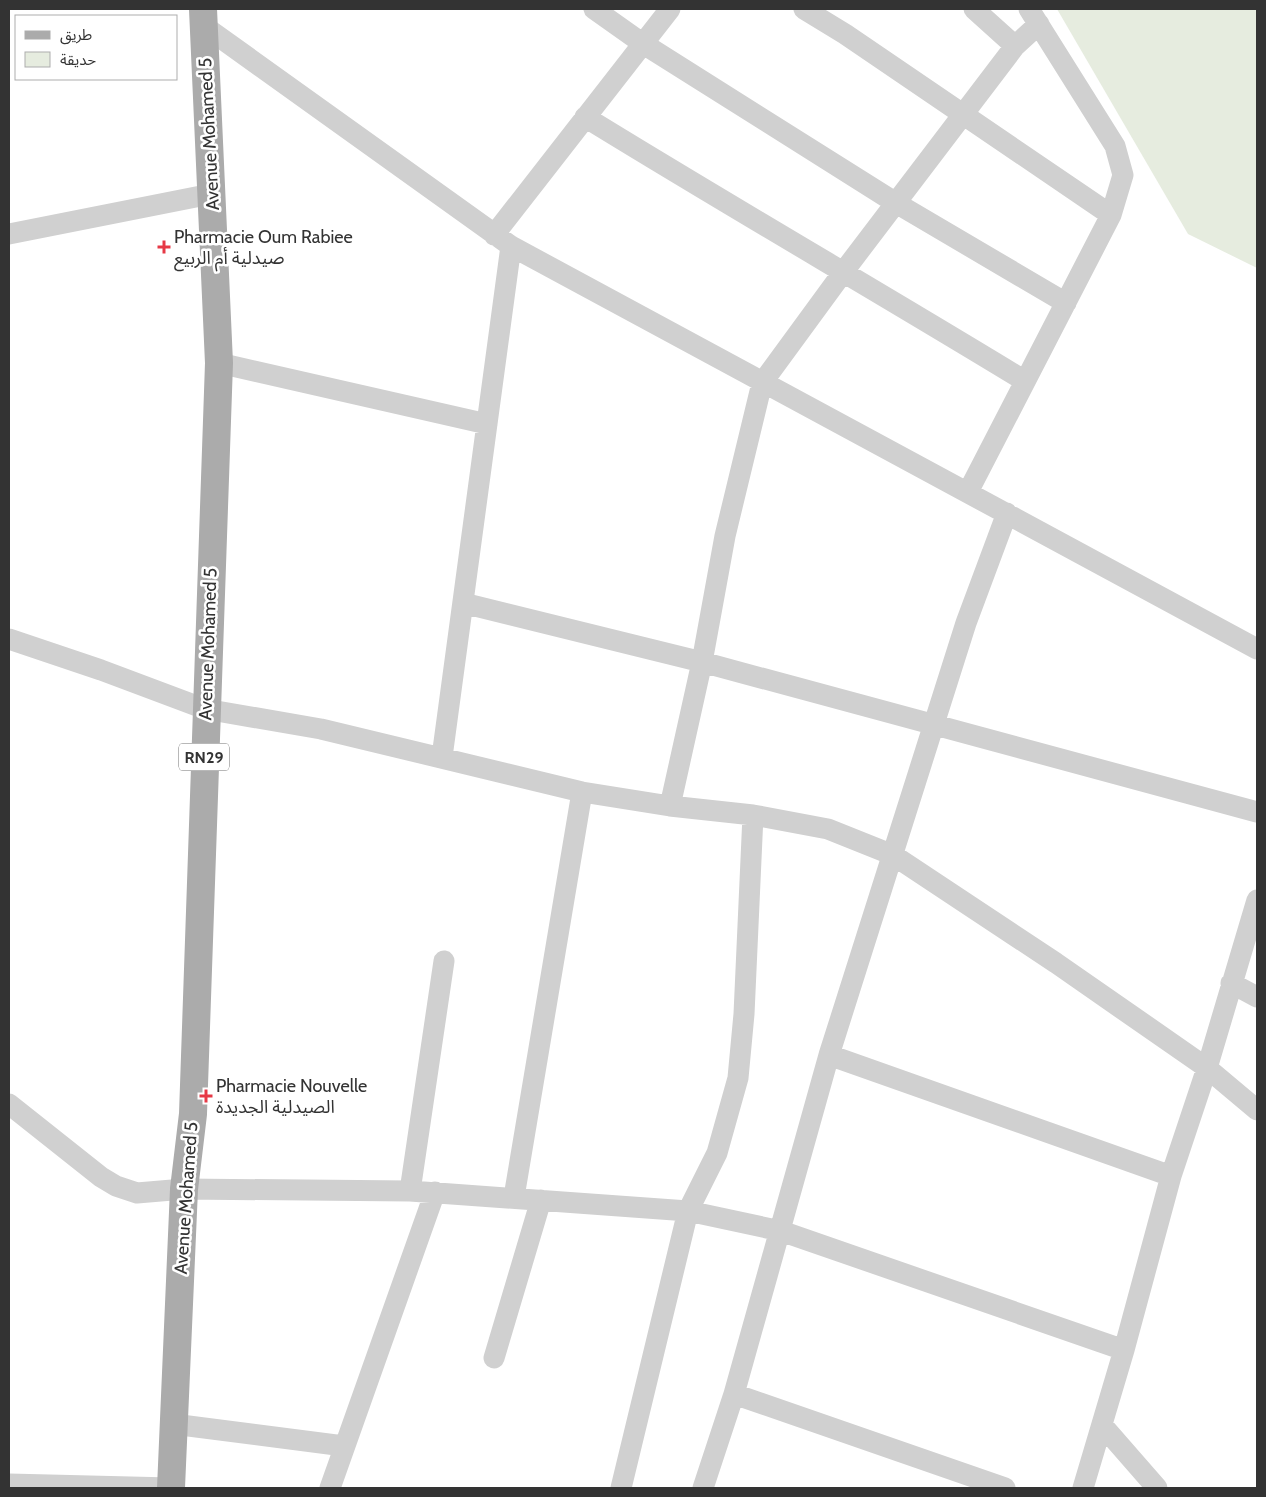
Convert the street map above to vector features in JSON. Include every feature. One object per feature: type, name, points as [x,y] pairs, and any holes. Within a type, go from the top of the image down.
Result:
[{"type":"main road","name":"Avenue Mohamed 5","points":[[171,1488],[184,1189],[193,1114],[219,363],[203,17]]},
{"type":"street","points":[[594,9],[642,43],[896,203],[1066,304]]},
{"type":"street","points":[[442,757],[487,424],[502,240],[586,117],[670,9]]},
{"type":"street","points":[[804,9],[845,34],[1111,216]]},
{"type":"street","points":[[974,9],[1015,46]]},
{"type":"street","points":[[670,806],[702,662],[725,536],[762,383],[844,271],[1015,46],[1034,16],[1115,146],[1123,175],[1111,216],[968,492]]},
{"type":"street","points":[[203,17],[502,240],[762,383],[1257,649]]},
{"type":"street","points":[[586,117],[717,198],[844,271],[1025,381]]},
{"type":"street","points":[[9,234],[211,194]]},
{"type":"street","points":[[219,363],[487,424]]},
{"type":"street","points":[[703,1488],[734,1394],[829,1055],[935,725],[966,622],[1007,513]]},
{"type":"street","points":[[463,604],[702,662],[1257,812]]},
{"type":"street","points":[[9,639],[101,670],[206,709],[321,729],[582,792],[670,806],[753,814],[828,829],[893,855],[1056,962],[1207,1068],[1257,1110]]},
{"type":"street","points":[[514,1197],[582,792]]},
{"type":"street","points":[[620,1488],[688,1211],[717,1153],[738,1078],[745,1004],[753,814]]},
{"type":"street","points":[[1083,1488],[1124,1350],[1171,1176],[1207,1068],[1257,900]]},
{"type":"street","points":[[410,1191],[444,961]]},
{"type":"street","points":[[1231,983],[1257,997]]},
{"type":"street","points":[[829,1055],[1171,1176]]},
{"type":"street","points":[[9,1104],[45,1135],[116,1186],[137,1193],[184,1189],[410,1191],[688,1211],[781,1231],[1124,1350]]},
{"type":"street","points":[[330,1488],[434,1192]]},
{"type":"street","points":[[494,1358],[541,1200]]},
{"type":"street","points":[[734,1394],[1005,1488]]},
{"type":"street","points":[[173,1424],[344,1446]]},
{"type":"street","points":[[1102,1425],[1158,1488]]},
{"type":"street","points":[[9,1484],[171,1488]]},
{"type":"green space","points":[[1057,9],[1257,9],[1257,268],[1188,234]]},
{"type":"place","name":"Pharmacie Oum Rabiee صيدلية أم الربيع","points":[[164,247]]},
{"type":"place","name":"Pharmacie Nouvelle الصيدلية الجديدة","points":[[206,1096]]}]
